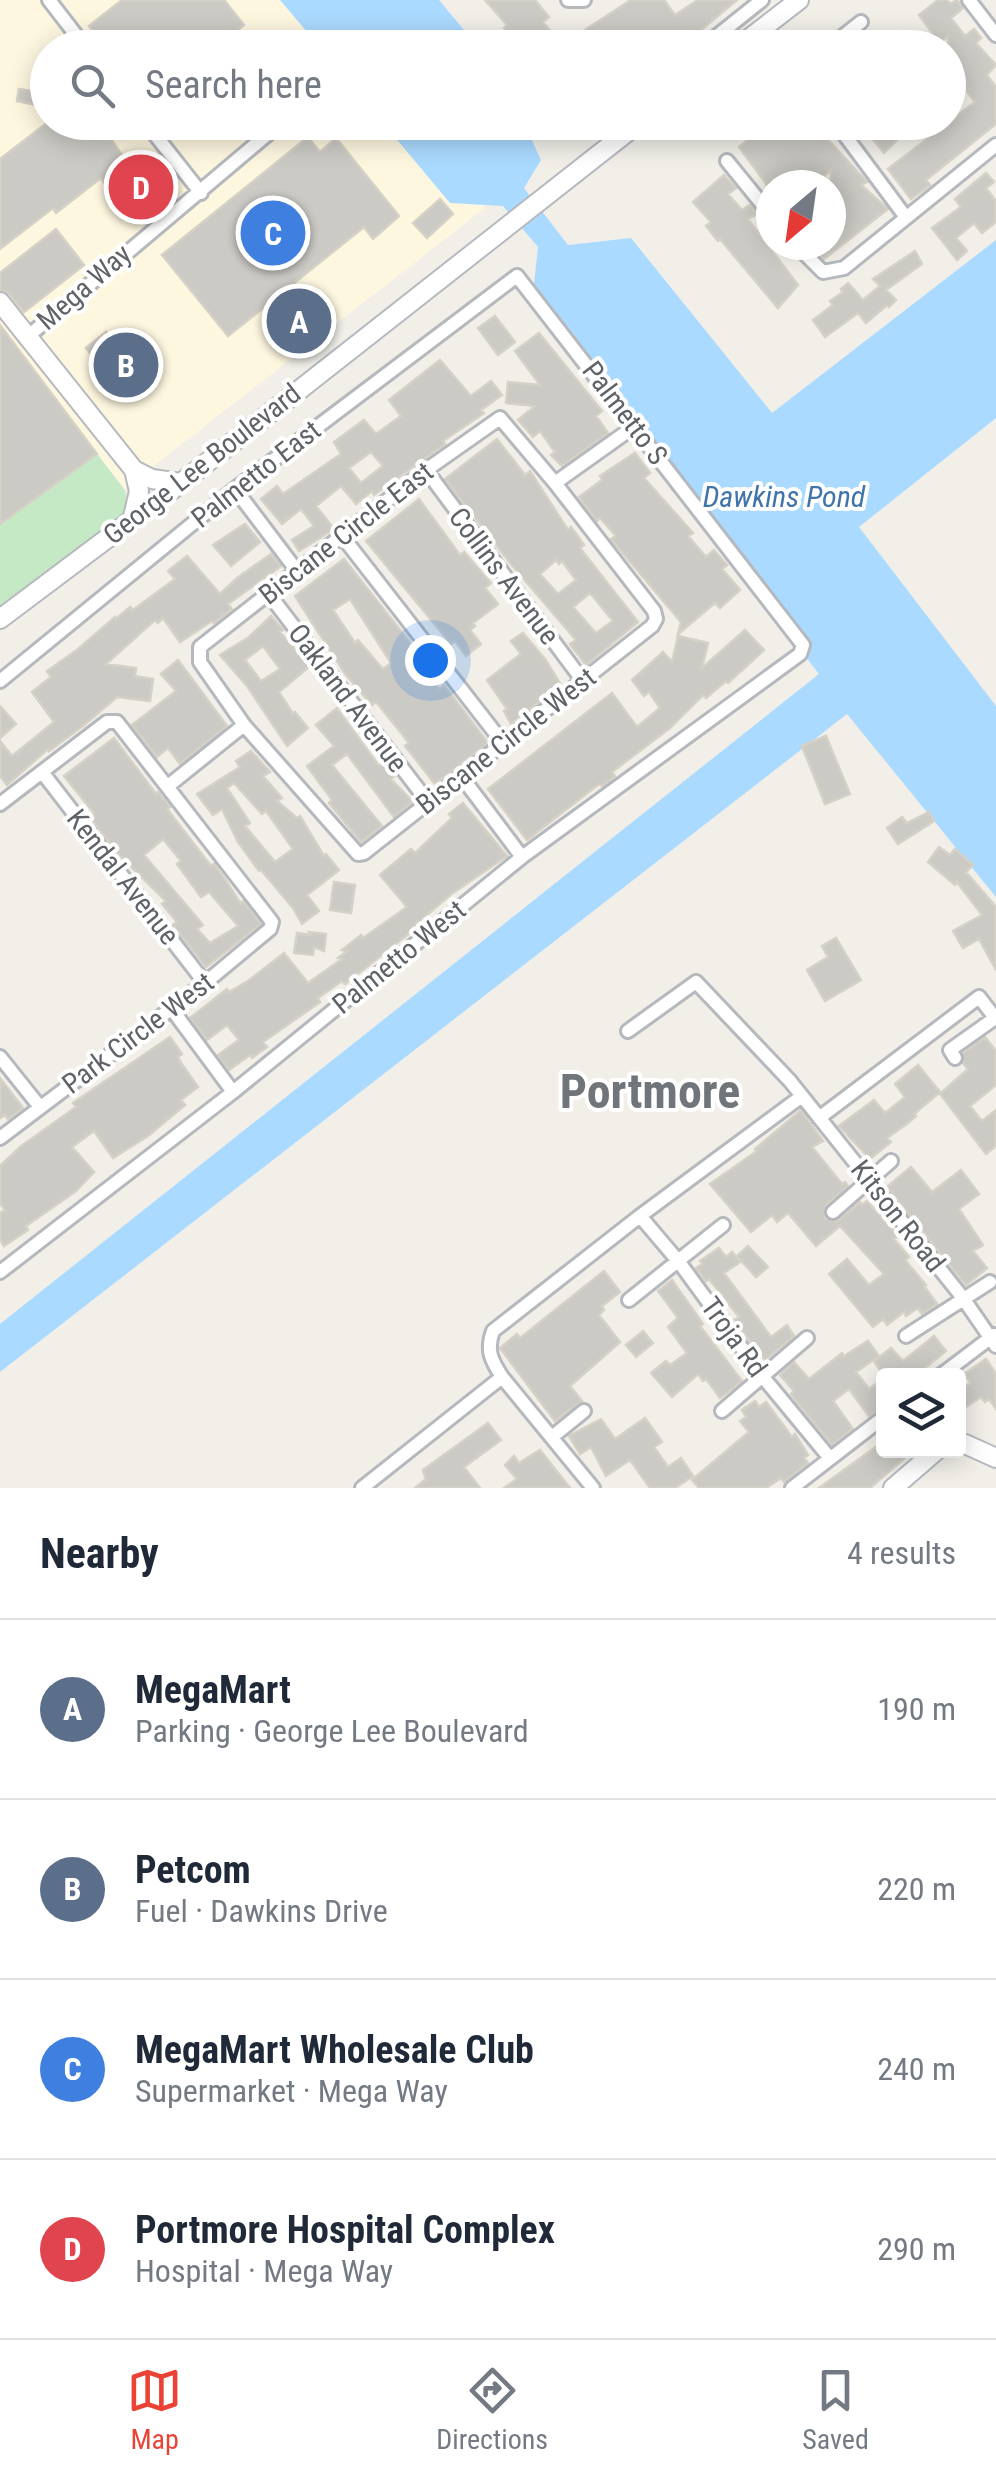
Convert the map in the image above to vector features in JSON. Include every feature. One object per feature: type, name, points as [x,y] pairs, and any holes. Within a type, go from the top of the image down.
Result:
[{"type":"main road","points":[[761,30],[799,0]]},
{"type":"main road","name":"George Lee Boulevard","points":[[0,619],[181,483],[617,140]]},
{"type":"main road","points":[[0,302],[134,470],[152,479],[181,483]]},
{"type":"main road","points":[[133,518],[139,492],[134,470]]},
{"type":"main road","points":[[966,1444],[996,1458]]},
{"type":"main road","points":[[893,1488],[928,1458]]},
{"type":"street","points":[[49,0],[72,30]]},
{"type":"street","points":[[568,0],[584,0]]},
{"type":"street","points":[[724,30],[762,0]]},
{"type":"street","points":[[970,0],[996,35]]},
{"type":"street","points":[[851,30],[861,22]]},
{"type":"street","points":[[159,140],[201,194]]},
{"type":"street","name":"Mega Way","points":[[26,338],[262,140]]},
{"type":"street","points":[[849,140],[906,216]]},
{"type":"street","points":[[811,260],[823,272],[844,268],[996,146]]},
{"type":"street","points":[[727,161],[756,197]]},
{"type":"street","name":"Palmetto S","points":[[517,276],[803,649]]},
{"type":"street","name":"Palmetto East","points":[[0,680],[235,489],[517,276]]},
{"type":"street","name":"Biscane Circle East","points":[[244,724],[198,654],[200,647],[426,470],[500,418],[555,483]]},
{"type":"street","points":[[555,483],[634,426]]},
{"type":"street","name":"Collins Avenue","points":[[426,470],[582,681]]},
{"type":"street","name":"Biscane Circle West","points":[[244,724],[358,854],[428,802],[656,619],[654,611],[555,483]]},
{"type":"street","points":[[235,489],[297,570]]},
{"type":"street","points":[[342,536],[504,743]]},
{"type":"street","name":"Oakland Avenue","points":[[268,594],[428,802]]},
{"type":"street","name":"Palmetto West","points":[[0,1272],[233,1092],[522,857],[803,649]]},
{"type":"street","points":[[2,800],[112,721],[118,722],[168,786],[244,724]]},
{"type":"street","name":"Kendal Avenue","points":[[42,772],[205,983]]},
{"type":"street","points":[[461,776],[522,857]]},
{"type":"street","name":"Park Circle West","points":[[0,1138],[205,983],[272,926],[168,786]]},
{"type":"street","name":"Kitson Road","points":[[628,1031],[696,982],[802,1096],[994,1339]]},
{"type":"street","points":[[819,1118],[979,997],[996,1018],[950,1050],[955,1058]]},
{"type":"street","points":[[171,1008],[233,1092]]},
{"type":"street","points":[[0,1057],[40,1108]]},
{"type":"street","points":[[593,1488],[491,1360],[488,1345],[493,1331],[802,1096]]},
{"type":"street","points":[[833,1212],[892,1160]]},
{"type":"street","name":"Troja Rd","points":[[640,1216],[679,1262],[763,1377],[830,1457]]},
{"type":"street","points":[[629,1300],[724,1226]]},
{"type":"street","points":[[906,1336],[990,1282]]},
{"type":"street","points":[[722,1411],[807,1338]]},
{"type":"street","points":[[952,1368],[994,1339]]},
{"type":"street","points":[[362,1488],[502,1377]]},
{"type":"street","points":[[552,1437],[584,1412]]},
{"type":"street","points":[[792,1488],[876,1423]]},
{"type":"shaded area","points":[[0,0],[304,0],[330,30],[30,30],[30,140],[426,140],[485,208],[124,489],[0,325]]},
{"type":"green space","points":[[97,454],[124,489],[133,517],[0,610],[0,524]]},
{"type":"water","points":[[280,0],[439,0],[464,30],[306,30]]},
{"type":"water","name":"Dawkins Pond","points":[[397,140],[532,140],[541,160],[524,188],[568,245],[631,238],[772,413],[996,240],[996,418],[859,527],[996,706],[996,897],[847,714],[0,1372],[0,1324],[819,674],[532,302],[538,247],[503,206],[450,203]]},
{"type":"building","points":[[122,0],[224,0],[244,25],[238,30],[92,30],[89,26]]},
{"type":"building","points":[[485,0],[535,0],[549,17],[543,22],[549,30],[506,30],[507,25]]},
{"type":"building","points":[[631,0],[664,0],[675,15],[698,0],[737,0],[701,30],[585,30]]},
{"type":"building","points":[[938,0],[950,4],[957,0],[963,8],[951,18],[960,30],[930,30],[919,15]]},
{"type":"building","points":[[974,29],[981,38],[976,43],[996,65],[987,75],[996,87],[996,124],[926,180],[930,185],[911,199],[888,169],[926,140],[966,140],[966,109],[975,102],[966,91],[966,35]]},
{"type":"building","points":[[19,89],[30,91],[30,104],[17,101]]},
{"type":"building","points":[[30,136],[30,140],[112,140],[145,188],[120,206],[101,178],[56,213],[53,208],[0,249],[0,159]]},
{"type":"building","points":[[304,140],[310,140],[320,152],[338,140],[399,216],[373,239],[364,227],[228,336],[162,255]]},
{"type":"building","points":[[748,140],[828,140],[867,182],[861,185],[888,209],[846,242],[846,170],[756,170],[739,147]]},
{"type":"building","points":[[874,140],[897,140],[884,153]]},
{"type":"building","points":[[986,173],[994,182],[986,188],[996,201],[996,222],[982,233],[974,223],[956,238],[967,251],[957,260],[932,228],[961,207],[955,199]]},
{"type":"building","points":[[724,175],[736,188],[728,194],[742,210],[750,205],[756,213],[748,219],[756,230],[756,260],[779,260],[798,285],[778,308],[718,241],[706,226],[711,222],[693,202]]},
{"type":"building","points":[[440,199],[453,214],[427,238],[413,223]]},
{"type":"building","points":[[56,229],[84,265],[24,312],[9,294],[0,290],[0,273]]},
{"type":"building","points":[[915,251],[922,264],[886,290],[896,300],[889,307],[866,323],[858,313],[825,337],[813,320],[833,305],[830,301],[843,292],[841,289],[848,283],[863,300],[880,286],[873,279]]},
{"type":"building","points":[[495,316],[515,342],[498,355],[478,328]]},
{"type":"building","points":[[0,325],[97,454],[0,524]]},
{"type":"building","points":[[106,332],[128,360],[141,350],[158,371],[144,382],[147,386],[127,401],[86,348]]},
{"type":"building","points":[[539,333],[602,411],[596,416],[608,433],[562,466],[551,455],[555,452],[540,431],[533,437],[518,420],[535,406],[506,403],[508,382],[540,385],[515,351]]},
{"type":"building","points":[[440,360],[471,396],[491,381],[502,395],[481,410],[484,413],[443,441],[445,444],[374,495],[372,491],[356,504],[341,486],[316,506],[334,529],[299,551],[292,540],[314,526],[301,509],[282,524],[261,499],[277,486],[283,494],[341,454],[334,442],[364,420],[376,434],[401,416],[389,400]],"holes":[[[371,452],[383,466],[361,483],[349,468]]]},
{"type":"building","points":[[497,439],[525,475],[530,471],[568,530],[571,527],[584,545],[580,548],[638,622],[586,665],[570,644],[576,640],[445,479]],"holes":[[[556,560],[559,564],[562,561],[576,580],[558,594],[540,574]],[[590,593],[613,621],[596,633],[573,607]]]},
{"type":"building","points":[[635,453],[650,473],[644,478],[693,533],[688,536],[706,557],[714,550],[727,565],[722,569],[740,590],[720,608],[715,603],[678,634],[681,622],[611,539],[616,536],[600,518],[597,521],[579,497],[602,480],[600,476]]},
{"type":"building","points":[[419,499],[460,555],[464,552],[491,583],[485,588],[498,604],[473,623],[475,626],[470,630],[481,644],[466,656],[455,641],[451,644],[366,541]]},
{"type":"building","points":[[245,524],[260,542],[231,566],[213,545]]},
{"type":"building","points":[[271,554],[281,566],[228,604],[232,609],[214,623],[180,642],[163,618],[158,623],[155,620],[106,664],[136,668],[135,676],[153,679],[150,701],[117,697],[7,785],[0,776],[0,741],[12,756],[54,722],[32,692],[51,677],[47,671],[115,617],[130,607],[133,610],[175,579],[168,571],[187,556],[220,594]]},
{"type":"building","points":[[344,559],[426,663],[423,666],[439,689],[444,685],[488,743],[435,784],[376,702],[372,705],[346,675],[295,596]],"holes":[[[350,599],[391,663],[383,669],[358,640],[355,643],[333,610]]]},
{"type":"building","points":[[271,616],[310,666],[279,692],[308,728],[287,746],[247,686],[220,655],[249,637]],"holes":[[[263,646],[280,669],[261,681],[245,660]]]},
{"type":"building","points":[[745,630],[764,650],[728,683],[706,698],[703,695],[670,728],[612,772],[615,776],[608,782],[599,784],[527,840],[488,789],[612,693],[637,727],[660,708],[649,692],[644,696],[632,680],[663,652],[672,662],[678,636],[708,643],[702,668]]},
{"type":"building","points":[[523,633],[561,685],[511,724],[504,711],[507,709],[487,680],[521,654],[511,641]]},
{"type":"building","points":[[178,660],[227,726],[180,764],[168,748],[157,757],[132,725],[176,691],[161,674]]},
{"type":"building","points":[[0,706],[16,724],[0,738]]},
{"type":"building","points":[[337,708],[379,766],[385,762],[395,776],[391,779],[413,802],[394,817],[347,754],[332,765],[382,826],[361,842],[329,803],[332,800],[307,766],[334,746],[316,725]]},
{"type":"building","points":[[826,736],[850,794],[825,804],[802,746]]},
{"type":"building","points":[[114,738],[211,866],[214,864],[240,903],[243,901],[261,924],[206,967],[173,925],[177,922],[162,904],[166,901],[116,852],[89,816],[94,813],[64,776]],"holes":[[[163,839],[181,861],[177,864],[201,897],[209,892],[238,926],[210,943],[197,929],[203,925],[144,855]]]},
{"type":"building","points":[[251,751],[270,772],[263,776],[282,798],[277,801],[297,818],[300,816],[324,856],[339,870],[307,895],[319,911],[302,924],[238,842],[222,809],[213,815],[197,794],[240,767],[236,761]],"holes":[[[234,783],[262,814],[266,811],[293,849],[275,862],[245,826],[250,823],[227,788]]]},
{"type":"building","points":[[463,803],[507,856],[450,895],[415,929],[345,984],[342,981],[318,998],[320,1002],[263,1042],[267,1047],[229,1070],[218,1055],[239,1040],[227,1025],[207,1040],[190,1018],[284,953],[308,983],[342,959],[338,958],[347,951],[342,950],[407,907],[380,875],[411,849],[415,853]]},
{"type":"building","points":[[929,812],[934,821],[898,844],[887,828],[902,817],[907,823]]},
{"type":"building","points":[[939,847],[950,855],[955,849],[973,865],[966,872],[996,907],[996,970],[979,939],[963,948],[953,931],[982,915],[957,882],[955,885],[928,862]]},
{"type":"building","points":[[334,882],[355,885],[351,913],[330,910]]},
{"type":"building","points":[[309,932],[326,934],[324,951],[314,947],[313,955],[294,953],[297,933],[311,935]]},
{"type":"building","points":[[836,938],[861,980],[825,1001],[807,970],[828,957],[822,946]]},
{"type":"building","points":[[170,1037],[182,1054],[178,1057],[181,1063],[198,1087],[181,1100],[185,1105],[148,1136],[113,1158],[94,1131],[72,1147],[94,1172],[76,1191],[4,1246],[0,1239],[0,1213],[5,1210],[0,1203],[0,1166],[76,1107],[73,1103]]},
{"type":"building","points":[[985,1037],[996,1051],[996,1085],[970,1106],[982,1121],[996,1110],[996,1146],[986,1154],[940,1094],[968,1069],[963,1053]]},
{"type":"building","points":[[918,1065],[940,1092],[887,1138],[891,1142],[870,1159],[839,1126],[874,1100],[885,1113],[905,1097],[895,1084]]},
{"type":"building","points":[[0,1078],[23,1108],[8,1119],[5,1115],[0,1118]]},
{"type":"building","points":[[801,1110],[823,1141],[812,1147],[842,1184],[848,1186],[826,1205],[825,1218],[836,1222],[860,1202],[862,1205],[867,1201],[898,1236],[894,1239],[909,1257],[905,1260],[937,1304],[922,1314],[918,1308],[906,1316],[904,1312],[887,1325],[883,1319],[873,1327],[829,1274],[847,1259],[869,1285],[884,1274],[840,1226],[816,1246],[788,1213],[777,1222],[772,1215],[751,1232],[710,1184],[757,1151]]},
{"type":"building","points":[[911,1167],[932,1192],[961,1170],[979,1194],[959,1209],[983,1245],[973,1251],[987,1268],[966,1285],[887,1187]]},
{"type":"building","points":[[748,1246],[768,1267],[756,1277],[737,1256]]},
{"type":"building","points":[[719,1248],[726,1257],[732,1252],[740,1262],[724,1273],[771,1337],[787,1325],[794,1336],[765,1360],[734,1320],[739,1317],[696,1268]]},
{"type":"building","points":[[604,1271],[620,1292],[602,1306],[604,1310],[599,1315],[620,1342],[570,1386],[582,1401],[555,1421],[500,1348],[517,1334],[520,1338]]},
{"type":"building","points":[[672,1280],[703,1324],[700,1326],[742,1381],[720,1398],[698,1374],[672,1397],[651,1373],[666,1361],[670,1365],[687,1353],[668,1327],[678,1318],[658,1291]]},
{"type":"building","points":[[643,1331],[653,1343],[636,1357],[626,1345]]},
{"type":"building","points":[[934,1336],[946,1351],[925,1368],[879,1368],[874,1361],[891,1348],[903,1361]]},
{"type":"building","points":[[868,1341],[879,1356],[856,1372],[869,1389],[876,1384],[876,1412],[869,1416],[849,1389],[833,1401],[853,1429],[832,1445],[780,1375],[794,1362],[809,1379],[842,1353],[844,1356]]},
{"type":"building","points":[[986,1359],[996,1374],[996,1409],[989,1399],[985,1402],[981,1397],[966,1407],[966,1386],[971,1383],[966,1373]]},
{"type":"building","points":[[755,1401],[759,1407],[766,1402],[792,1437],[795,1434],[808,1455],[804,1458],[808,1463],[784,1482],[781,1478],[766,1488],[699,1488],[692,1480],[749,1432],[740,1421],[746,1417],[742,1410]]},
{"type":"building","points":[[645,1418],[662,1442],[654,1447],[668,1467],[681,1458],[693,1476],[675,1488],[650,1488],[630,1460],[606,1476],[591,1447],[580,1454],[569,1436],[601,1419],[615,1439]]},
{"type":"building","points":[[488,1423],[501,1440],[464,1467],[480,1488],[415,1488],[426,1479],[423,1470]]},
{"type":"building","points":[[876,1447],[876,1458],[905,1458],[870,1488],[819,1488]]},
{"type":"building","points":[[540,1450],[570,1488],[504,1488],[517,1479],[505,1465],[514,1456],[519,1463]]},
{"type":"place","name":"Portmore Hospital Complex","points":[[141,187]]},
{"type":"place","name":"MegaMart Wholesale Club","points":[[273,233]]},
{"type":"place","name":"MegaMart","points":[[299,321]]},
{"type":"place","name":"Petcom","points":[[126,365]]},
{"type":"district","name":"Portmore","points":[[650,1091]]}]
